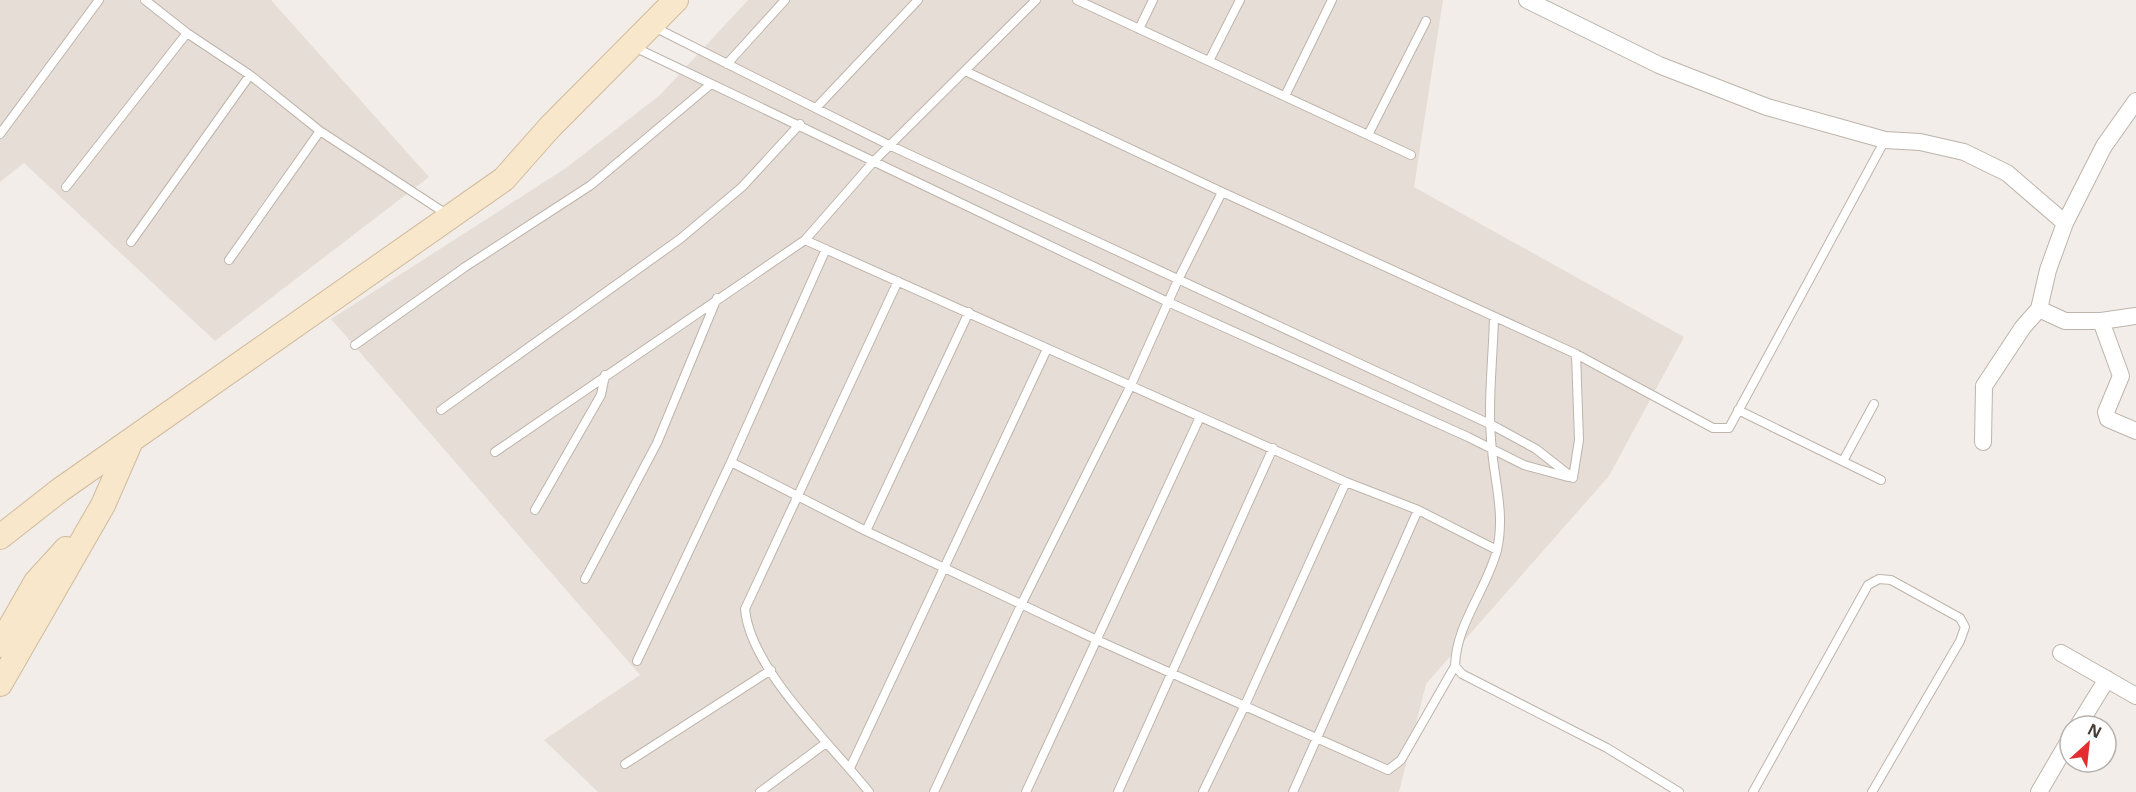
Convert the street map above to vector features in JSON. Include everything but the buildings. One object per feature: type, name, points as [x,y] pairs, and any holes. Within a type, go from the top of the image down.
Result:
[{"type":"street","points":[[0,537],[60,490],[504,179],[550,127],[649,24],[676,0]]},
{"type":"street","points":[[1527,0],[1659,65],[1767,107],[1885,140],[1920,142],[1964,152],[2007,173],[2065,222]]},
{"type":"street","points":[[1983,442],[1984,386],[2023,327],[2039,309],[2048,270],[2065,222],[2104,146],[2136,101]]},
{"type":"street","points":[[2039,309],[2065,321],[2101,321],[2136,316]]},
{"type":"street","points":[[2101,321],[2121,376],[2106,412],[2108,419],[2136,431]]},
{"type":"street","points":[[0,684],[103,505],[132,440]]},
{"type":"street","points":[[0,645],[36,582],[103,505]]},
{"type":"street","points":[[2061,653],[2136,696]]},
{"type":"street","points":[[2085,714],[2107,679]]},
{"type":"street","points":[[2039,792],[2058,760]]},
{"type":"lane","points":[[0,134],[99,0]]},
{"type":"lane","points":[[145,0],[187,33],[250,75],[320,131],[450,216]]},
{"type":"lane","points":[[727,64],[785,0]]},
{"type":"lane","points":[[816,108],[918,0]]},
{"type":"lane","points":[[495,452],[805,240],[889,145],[1036,0]]},
{"type":"lane","points":[[1077,0],[1411,155]]},
{"type":"lane","points":[[1139,29],[1153,0]]},
{"type":"lane","points":[[1209,61],[1240,0]]},
{"type":"lane","points":[[1285,96],[1332,0]]},
{"type":"lane","points":[[1368,135],[1426,21]]},
{"type":"lane","points":[[649,24],[889,145],[1492,425],[1536,450],[1574,478]]},
{"type":"lane","points":[[66,187],[187,33]]},
{"type":"lane","points":[[629,45],[800,124],[1168,302],[1524,465],[1574,478]]},
{"type":"lane","points":[[965,71],[1221,192],[1576,354],[1713,428],[1729,428],[1885,140]]},
{"type":"lane","points":[[131,242],[250,75]]},
{"type":"lane","points":[[355,345],[465,267],[591,185],[711,84]]},
{"type":"lane","points":[[441,410],[680,239],[742,187],[800,124]]},
{"type":"lane","points":[[229,260],[320,131]]},
{"type":"lane","points":[[934,792],[1022,603],[1131,385],[1221,192]]},
{"type":"lane","points":[[805,240],[1346,482],[1418,510],[1497,550]]},
{"type":"lane","points":[[637,661],[826,249]]},
{"type":"lane","points":[[869,792],[826,743],[771,670],[747,627],[745,609],[898,281]]},
{"type":"lane","points":[[585,579],[657,443],[717,298]]},
{"type":"lane","points":[[866,531],[969,312]]},
{"type":"lane","points":[[730,462],[866,531],[1097,640],[1388,770],[1396,766],[1455,666],[1455,654],[1465,626],[1497,550],[1501,500],[1492,449],[1494,316]]},
{"type":"lane","points":[[850,768],[1047,349]]},
{"type":"lane","points":[[1574,478],[1579,440],[1576,354]]},
{"type":"lane","points":[[535,510],[601,395],[605,375]]},
{"type":"lane","points":[[1843,461],[1874,404]]},
{"type":"lane","points":[[1738,410],[1881,480]]},
{"type":"lane","points":[[1026,792],[1200,417]]},
{"type":"lane","points":[[1118,792],[1273,448]]},
{"type":"lane","points":[[1203,792],[1346,482]]},
{"type":"lane","points":[[1293,792],[1418,510]]},
{"type":"lane","points":[[1753,792],[1868,585],[1879,579],[1891,580],[1960,618],[1965,627],[1960,641],[1872,792]]},
{"type":"lane","points":[[1455,666],[1462,674],[1607,748],[1679,792]]},
{"type":"lane","points":[[625,764],[771,670]]},
{"type":"lane","points":[[760,792],[826,743]]},
{"type":"shaded area","points":[[0,0],[271,0],[429,177],[215,341],[24,163],[0,182]]},
{"type":"shaded area","points":[[748,0],[1443,0],[1414,187],[1684,337],[1609,476],[1426,684],[1399,792],[598,792],[544,740],[640,675],[331,319],[566,168],[660,95]]}]
